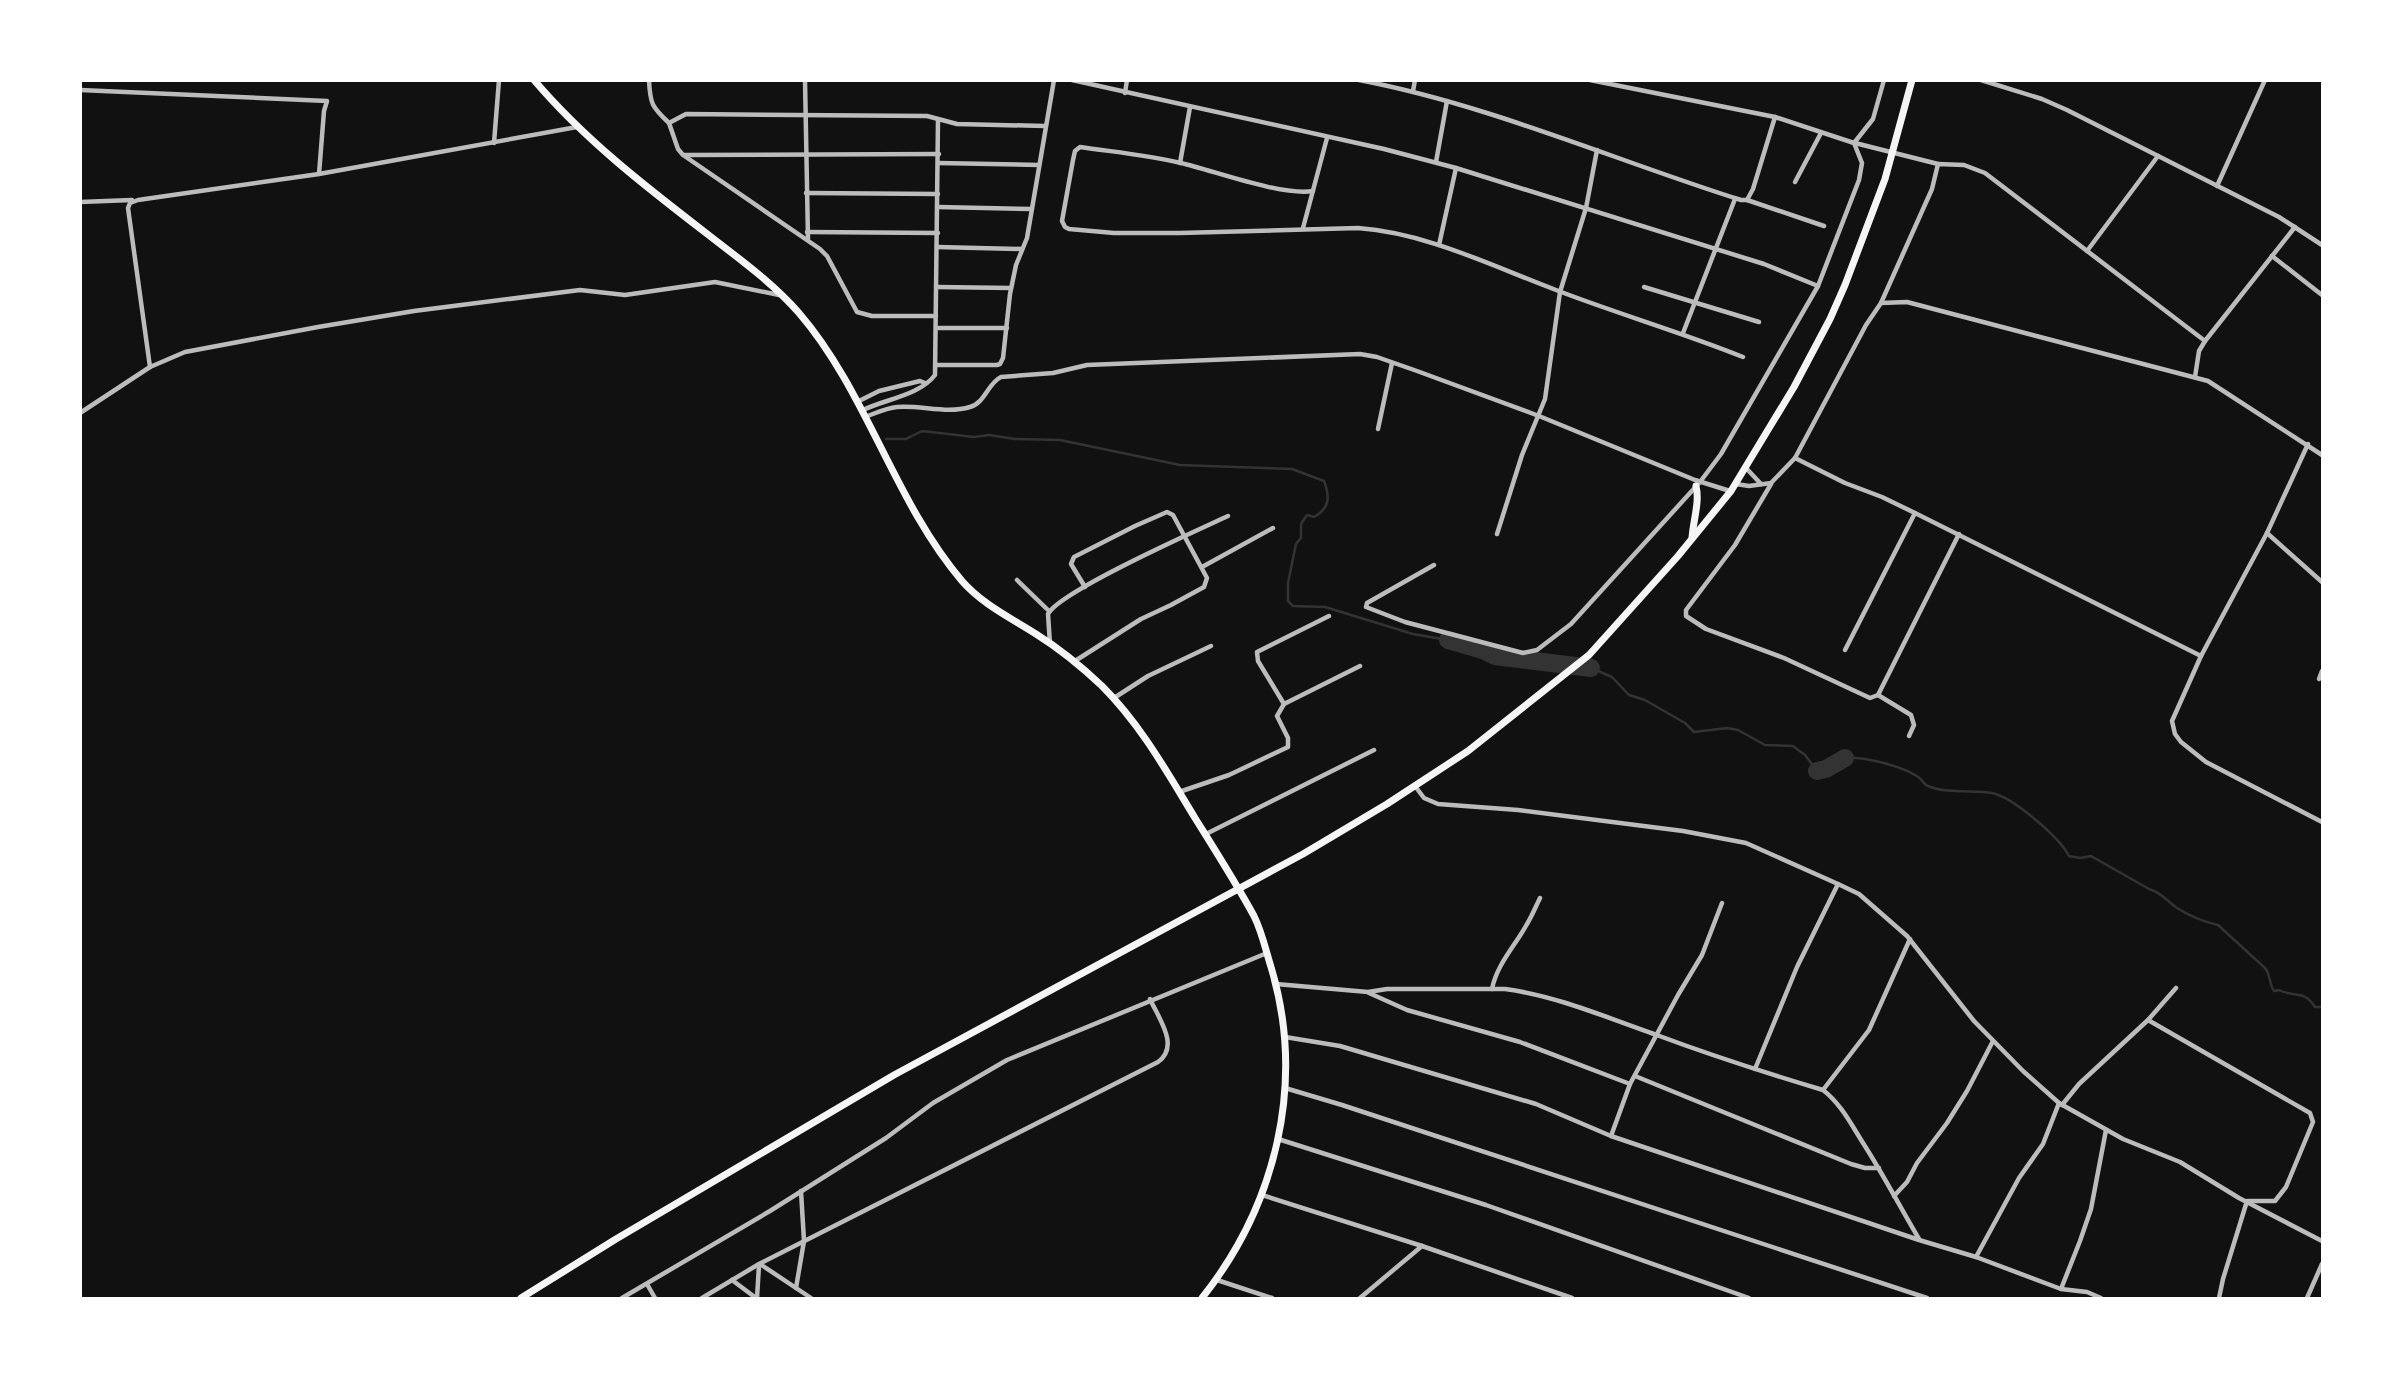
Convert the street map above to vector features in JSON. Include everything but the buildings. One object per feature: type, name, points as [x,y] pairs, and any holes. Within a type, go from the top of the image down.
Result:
[{"type":"main road","points":[[534,80],[578,127],[784,296],[816,335],[948,562],[978,597],[1050,644],[1114,698],[1140,730],[1255,919],[1276,984],[1285,1037],[1285,1088],[1278,1139],[1262,1195],[1242,1239],[1217,1280],[1202,1298]]},
{"type":"main road","points":[[521,1298],[616,1238],[894,1075],[1303,854],[1415,786],[1496,731],[1589,654],[1692,539],[1733,488],[1794,387],[1845,285],[1885,179],[1912,80]]},
{"type":"main road","points":[[1692,539],[1698,484]]},
{"type":"street","points":[[494,143],[499,80]]},
{"type":"street","points":[[649,80],[651,103],[669,123],[678,149],[683,155],[808,240],[827,256],[857,312],[873,316],[936,316]]},
{"type":"street","points":[[805,80],[808,240]]},
{"type":"street","points":[[936,365],[1000,364],[1005,353],[1012,288],[1032,209],[1054,80]]},
{"type":"street","points":[[1072,80],[1436,162],[1764,264],[1818,286]]},
{"type":"street","points":[[1125,93],[1128,80]]},
{"type":"street","points":[[1359,80],[1413,91],[1597,150],[1735,199],[1747,200],[1824,226]]},
{"type":"street","points":[[1413,91],[1415,80]]},
{"type":"street","points":[[1590,80],[1775,117],[1854,143],[1938,164],[1964,165],[1985,173],[2204,341]]},
{"type":"street","points":[[1854,143],[1873,119],[1884,80]]},
{"type":"street","points":[[1981,80],[1995,87],[2042,99],[2217,186],[2295,227],[2322,245]]},
{"type":"street","points":[[2217,186],[2265,80]]},
{"type":"street","points":[[80,90],[327,100],[319,174]]},
{"type":"street","points":[[1436,162],[1447,102]]},
{"type":"street","points":[[1180,163],[1190,107]]},
{"type":"street","points":[[669,123],[686,114],[805,113],[928,116],[937,120],[972,125],[1045,126]]},
{"type":"street","points":[[1747,200],[1775,117]]},
{"type":"street","points":[[864,414],[881,401],[923,387],[934,378],[939,163],[937,120]]},
{"type":"street","points":[[80,202],[138,200],[319,174],[578,127]]},
{"type":"street","points":[[1795,182],[1821,133]]},
{"type":"street","points":[[1303,228],[1327,138]]},
{"type":"street","points":[[1434,565],[1376,596],[1366,607],[1405,622],[1481,644],[1530,653],[1571,624],[1698,484],[1721,454],[1818,286],[1859,180],[1862,163],[1854,143]]},
{"type":"street","points":[[1312,191],[1283,190],[1180,163],[1078,147],[1073,160],[1063,225],[1069,229],[1114,233],[1373,229],[1439,245],[1560,292],[1683,333],[1743,357]]},
{"type":"street","points":[[1497,534],[1522,456],[1545,398],[1560,292],[1586,208],[1597,150]]},
{"type":"street","points":[[683,155],[939,155]]},
{"type":"street","points":[[2087,251],[2158,156]]},
{"type":"street","points":[[939,163],[1039,165]]},
{"type":"street","points":[[1938,164],[1932,190],[1881,303],[1866,325],[1795,458],[1772,483],[1735,545],[1686,610],[1686,616],[1706,629],[1784,658],[1870,698],[1878,695],[1959,534]]},
{"type":"street","points":[[1439,245],[1456,168]]},
{"type":"street","points":[[806,193],[938,194]]},
{"type":"street","points":[[1683,333],[1735,199]]},
{"type":"street","points":[[138,200],[130,203],[128,208],[150,367]]},
{"type":"street","points":[[938,206],[1032,209]]},
{"type":"street","points":[[2195,377],[2199,351],[2204,341],[2295,227]]},
{"type":"street","points":[[807,232],[937,233]]},
{"type":"street","points":[[937,247],[1023,249]]},
{"type":"street","points":[[2272,256],[2322,295]]},
{"type":"street","points":[[80,413],[150,367],[185,352],[414,311],[559,292],[580,290],[625,295],[715,282],[784,296]]},
{"type":"street","points":[[1644,286],[1759,322]]},
{"type":"street","points":[[937,287],[1012,288]]},
{"type":"street","points":[[1881,303],[1907,302],[2195,377],[2219,386],[2322,456]]},
{"type":"street","points":[[936,328],[1007,328]]},
{"type":"street","points":[[864,414],[897,407],[969,408],[1001,377],[1066,371],[1101,364],[1360,354],[1539,416],[1698,484],[1733,488],[1772,483]]},
{"type":"street","points":[[1378,429],[1392,363]]},
{"type":"street","points":[[857,402],[879,391],[925,383]]},
{"type":"street","points":[[2308,444],[2267,533],[2201,656],[2172,721],[2175,734],[2181,742],[2206,762],[2322,822]]},
{"type":"street","points":[[1795,458],[1959,534],[2201,656]]},
{"type":"street","points":[[1746,468],[1761,485]]},
{"type":"street","points":[[1074,662],[1141,619],[1204,587],[1207,578],[1170,513],[1158,515],[1072,559],[1071,565],[1085,587]]},
{"type":"street","points":[[1845,650],[1915,513]]},
{"type":"street","points":[[1050,644],[1047,619],[1049,611],[1085,587],[1228,516]]},
{"type":"street","points":[[1202,567],[1273,528]]},
{"type":"street","points":[[2267,533],[2322,582]]},
{"type":"street","points":[[1017,580],[1049,611]]},
{"type":"street","points":[[1284,704],[1258,661],[1257,653],[1329,616]]},
{"type":"street","points":[[1114,698],[1148,676],[1211,646]]},
{"type":"street","points":[[1179,792],[1229,775],[1288,747],[1288,738],[1277,716],[1284,704],[1360,666]]},
{"type":"street","points":[[2319,678],[2322,671]]},
{"type":"street","points":[[1878,695],[1911,715],[1914,725],[1909,736]]},
{"type":"street","points":[[1205,835],[1374,750]]},
{"type":"street","points":[[1415,786],[1424,798],[1438,804],[1518,810],[1683,831],[1746,843],[1838,884],[1867,901],[1910,939],[1974,1021],[2061,1104],[2106,1130],[2180,1162],[2247,1202],[2322,1241]]},
{"type":"street","points":[[1755,1069],[1797,967],[1838,884]]},
{"type":"street","points":[[1493,989],[1494,978],[1501,964],[1540,898]]},
{"type":"street","points":[[1611,1136],[1630,1084],[1702,955],[1722,902]]},
{"type":"street","points":[[1823,1090],[1869,1030],[1910,939]]},
{"type":"street","points":[[622,1298],[802,1191],[886,1138],[933,1102],[1007,1060],[1267,953]]},
{"type":"street","points":[[1276,984],[1368,992],[1387,989],[1521,991],[1574,1005],[1823,1090],[1835,1099],[1844,1112],[1919,1240]]},
{"type":"street","points":[[1976,1257],[2019,1178],[2043,1144],[2061,1104],[2148,1020],[2176,988]]},
{"type":"street","points":[[1368,992],[1407,1010],[1520,1042],[1630,1084]]},
{"type":"street","points":[[702,1298],[803,1241],[1158,1062],[1166,1056],[1168,1041],[1150,999]]},
{"type":"street","points":[[2148,1020],[2310,1113],[2313,1122],[2286,1187],[2275,1201],[2247,1202]]},
{"type":"street","points":[[1285,1037],[1340,1046],[1536,1104],[1611,1136],[1976,1257],[2061,1289],[2087,1292],[2101,1298]]},
{"type":"street","points":[[1894,1196],[1907,1182],[1917,1163],[1947,1123],[1993,1041]]},
{"type":"street","points":[[1635,1076],[1851,1164],[1879,1168]]},
{"type":"street","points":[[1285,1088],[1927,1298]]},
{"type":"street","points":[[2061,1289],[2091,1209],[2106,1130]]},
{"type":"street","points":[[1278,1139],[1486,1205],[1749,1298]]},
{"type":"street","points":[[796,1288],[803,1241],[802,1191]]},
{"type":"street","points":[[1262,1195],[1573,1298]]},
{"type":"street","points":[[2219,1298],[2222,1279],[2247,1202]]},
{"type":"street","points":[[1360,1298],[1422,1246]]},
{"type":"street","points":[[759,1264],[811,1298]]},
{"type":"street","points":[[732,1280],[757,1298],[760,1284],[759,1264]]},
{"type":"street","points":[[2306,1298],[2322,1264]]},
{"type":"street","points":[[1217,1280],[1272,1298]]},
{"type":"street","points":[[647,1283],[655,1298]]},
{"type":"street","points":[[2085,1298],[2087,1292]]},
{"type":"waterway","points":[[886,439],[906,439],[922,431],[974,437],[989,435],[1015,439],[1060,440],[1180,465],[1292,469],[1324,481],[1328,497],[1323,510],[1314,517],[1307,515],[1301,524],[1301,538],[1296,544],[1288,583],[1288,601],[1293,606],[1325,607],[1413,634],[1448,640]]},
{"type":"waterway","points":[[1448,640],[1495,656],[1591,668]]},
{"type":"waterway","points":[[1591,668],[1612,677],[1629,695],[1645,700],[1685,723],[1694,732],[1727,728],[1738,730],[1765,745],[1793,746],[1805,755],[1817,771]]},
{"type":"waterway","points":[[1845,758],[1892,765],[1910,772],[1935,788],[2001,796],[2035,819],[2069,856],[2091,856],[2157,892],[2181,911],[2218,925],[2265,968],[2274,991],[2303,996],[2315,1007],[2322,1007]]},
{"type":"waterway","points":[[1817,771],[1845,758]]}]
